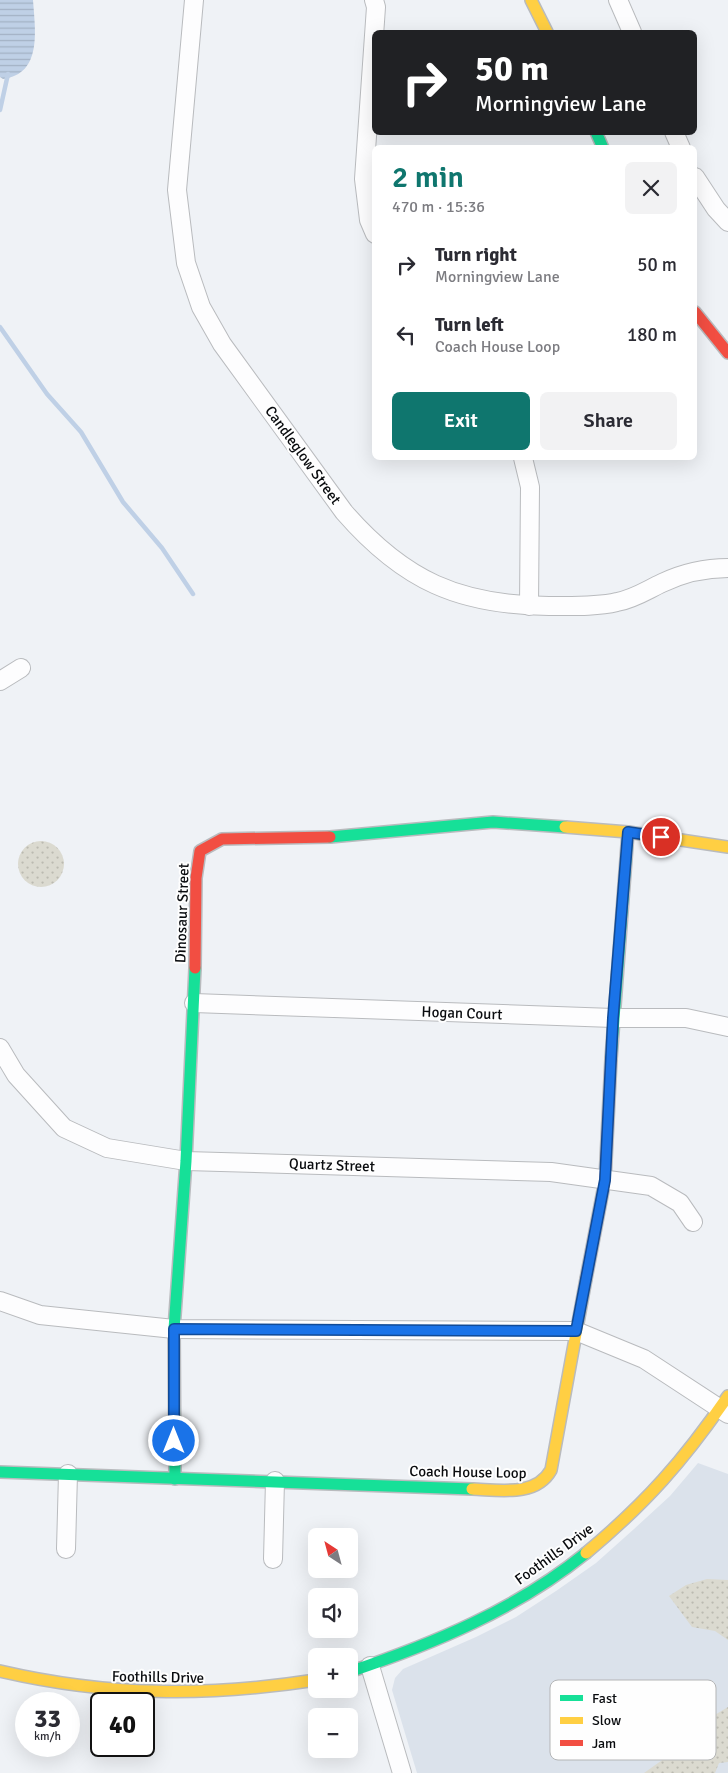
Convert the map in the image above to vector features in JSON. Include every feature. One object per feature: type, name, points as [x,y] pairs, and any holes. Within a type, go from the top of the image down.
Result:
[{"type":"street","name":"Candleglow Street","points":[[194,0],[177,190],[186,263],[201,307],[228,352],[344,512],[362,533],[400,567],[428,581],[473,598],[501,604],[529,606],[616,603],[635,598],[686,573],[728,568]]},
{"type":"street","points":[[374,0],[376,7],[374,30]]},
{"type":"street","points":[[530,0],[545,30]]},
{"type":"street","points":[[618,0],[631,30]]},
{"type":"street","points":[[372,64],[364,179],[369,220],[372,227]]},
{"type":"street","points":[[697,180],[716,209],[728,222]]},
{"type":"street","points":[[697,314],[728,353]]},
{"type":"street","points":[[523,460],[530,487],[529,606]]},
{"type":"street","points":[[0,681],[21,668]]},
{"type":"street","name":"Dinosaur Street","points":[[175,1479],[174,1329],[186,1161],[194,1003],[196,878],[200,851],[222,839],[334,837],[493,822],[628,832],[728,847]]},
{"type":"street","name":"Coach House Loop","points":[[0,1472],[499,1490],[534,1488],[545,1482],[552,1473],[555,1459],[576,1331],[605,1180],[613,1018],[628,832]]},
{"type":"street","name":"Hogan Court","points":[[194,1003],[613,1018],[686,1018],[728,1027]]},
{"type":"street","name":"Quartz Street","points":[[0,1048],[16,1075],[64,1128],[107,1148],[186,1161],[551,1172],[651,1186],[680,1203],[693,1222]]},
{"type":"street","points":[[0,1301],[40,1315],[174,1329],[576,1331],[644,1359],[725,1406]]},
{"type":"street","name":"Foothills Drive","points":[[358,1669],[457,1631],[527,1594],[556,1574],[626,1518],[660,1485],[725,1406]]},
{"type":"street","points":[[66,1549],[68,1474]]},
{"type":"street","points":[[273,1558],[275,1481]]},
{"type":"street","points":[[370,1666],[402,1773]]},
{"type":"street","name":"Foothills Drive","points":[[0,1671],[72,1688],[161,1695],[241,1691],[308,1681]]},
{"type":"shaded area","points":[[41,841],[54,845],[60,851],[64,864],[60,877],[54,883],[41,887],[28,883],[22,877],[18,864],[22,851],[28,845]]},
{"type":"shaded area","points":[[698,1463],[728,1474],[728,1773],[417,1773],[392,1690],[395,1678],[403,1669],[516,1617],[596,1563],[670,1496]]},
{"type":"shaded area","points":[[707,1579],[728,1580],[728,1640],[715,1631],[692,1627],[669,1596],[686,1585]]},
{"type":"shaded area","points":[[728,1707],[728,1762],[719,1763],[715,1773],[644,1773],[662,1760],[716,1760],[716,1714]]},
{"type":"water","points":[[0,0],[33,0],[35,24],[34,49],[31,59],[25,69],[16,75],[3,79],[0,77]]},
{"type":"waterway","points":[[0,110],[8,74]]},
{"type":"waterway","points":[[0,327],[47,394],[81,432],[123,502],[162,548],[193,594]]},
{"type":"traffic: fast","points":[[597,135],[602,145]]},
{"type":"traffic: fast","points":[[330,837],[493,822],[565,827]]},
{"type":"traffic: fast","points":[[611,1059],[628,832]]},
{"type":"traffic: fast","points":[[175,1479],[174,1329],[186,1161],[195,968]]},
{"type":"traffic: fast","points":[[0,1472],[472,1489]]},
{"type":"traffic: fast","points":[[358,1669],[443,1637],[503,1608],[532,1591],[586,1553]]},
{"type":"traffic: slow","points":[[531,0],[546,30]]},
{"type":"traffic: slow","points":[[565,827],[628,832],[728,847]]},
{"type":"traffic: slow","points":[[472,1489],[505,1491],[527,1488],[544,1479],[551,1470],[586,1279]]},
{"type":"traffic: slow","points":[[586,1553],[608,1535],[663,1480],[680,1461],[728,1396]]},
{"type":"traffic: slow","points":[[0,1671],[79,1685],[157,1691],[235,1689],[308,1681]]},
{"type":"traffic: jam","points":[[697,314],[728,353]]},
{"type":"traffic: jam","points":[[195,968],[196,878],[200,851],[222,839],[330,837]]},
{"type":"traffic: jam","points":[[586,1279],[605,1180],[611,1059]]},
{"type":"route","points":[[174,1441],[174,1329],[576,1331],[605,1180],[613,1018],[628,832],[661,837]]}]
